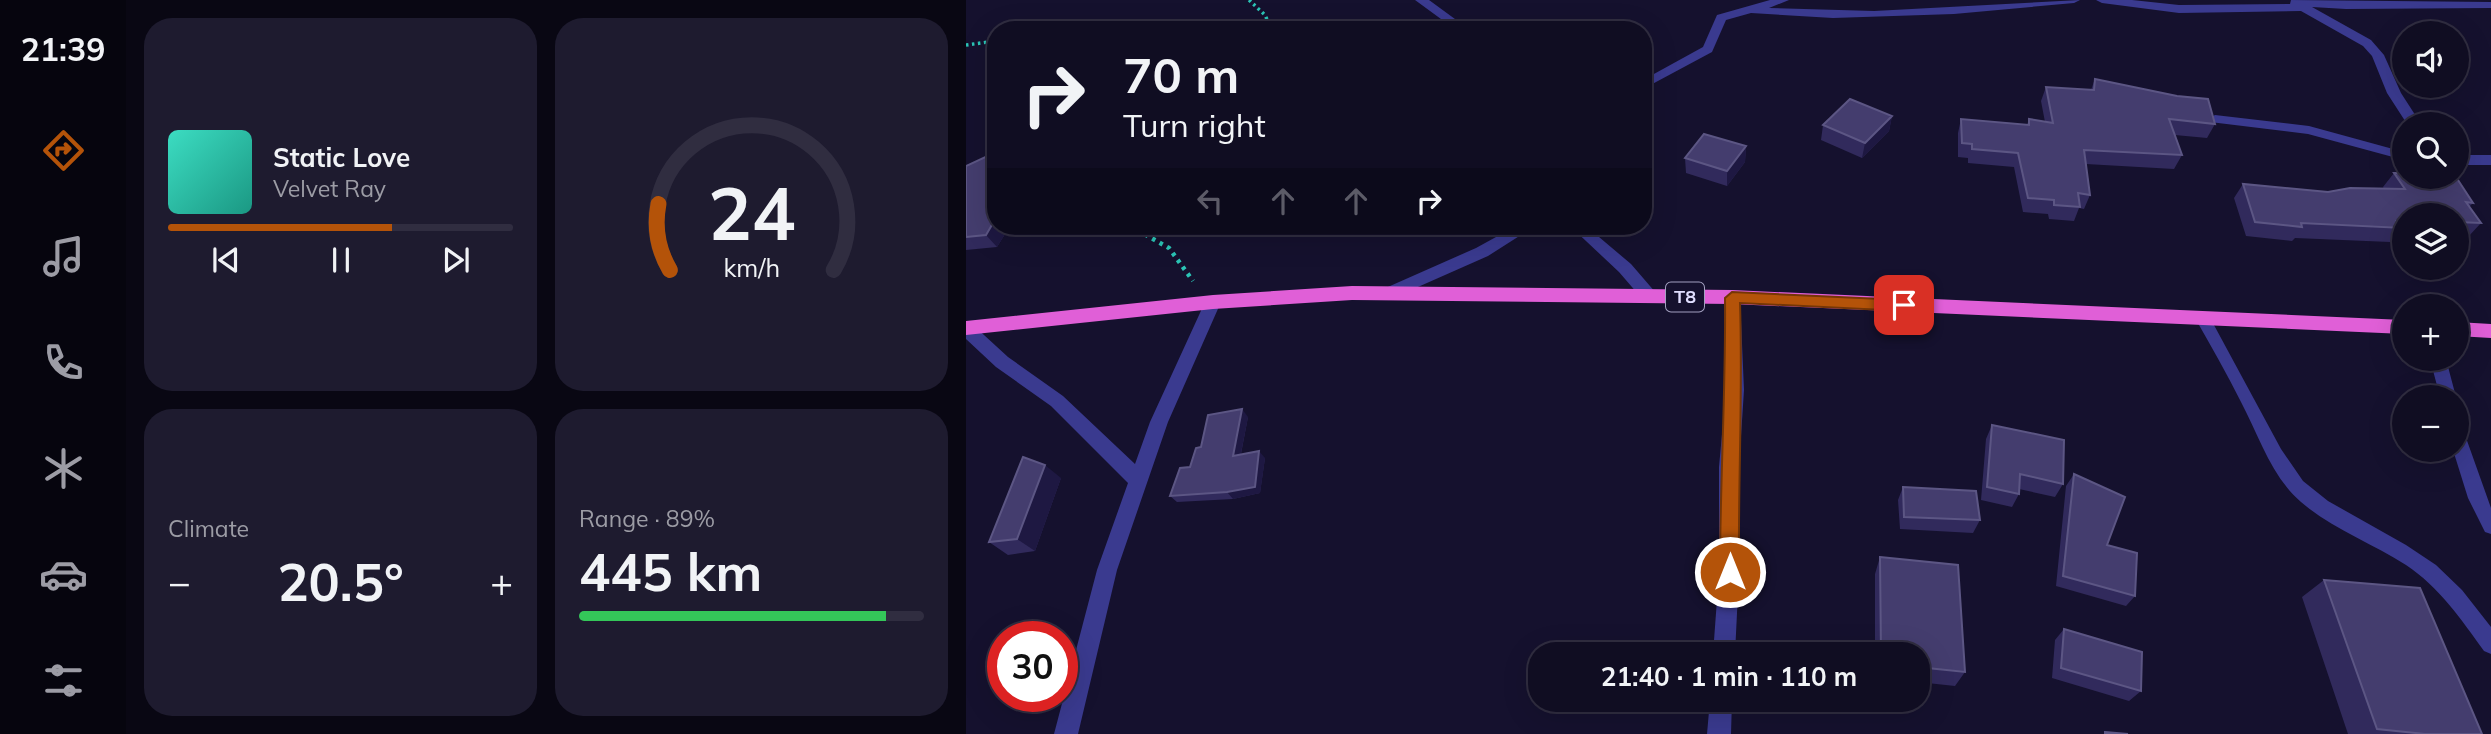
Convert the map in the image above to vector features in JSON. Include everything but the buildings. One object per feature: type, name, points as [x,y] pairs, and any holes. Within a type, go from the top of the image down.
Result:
[{"type":"highway","name":"T8","points":[[966,329],[1213,302],[1387,294],[1732,298],[2392,326]]},
{"type":"highway","points":[[2469,330],[2491,331]]},
{"type":"street","points":[[1652,80],[1707,49],[1721,18],[1783,0]]},
{"type":"street","points":[[1754,10],[1846,13],[1975,9],[2074,0]]},
{"type":"street","points":[[2102,0],[2179,9],[2298,3],[2346,6],[2470,2],[2491,5]]},
{"type":"street","points":[[1428,1],[1453,21]]},
{"type":"street","points":[[2298,3],[2367,43],[2378,55],[2394,93],[2406,112]]},
{"type":"street","points":[[2214,119],[2309,130],[2392,153]]},
{"type":"street","points":[[2469,160],[2491,160]]},
{"type":"street","points":[[1387,294],[1482,252],[1511,235]]},
{"type":"street","points":[[1587,235],[1625,268],[1650,297]]},
{"type":"street","points":[[1724,642],[1734,390],[1732,298]]},
{"type":"street","points":[[1066,734],[1107,570],[1159,422],[1213,302]]},
{"type":"street","points":[[966,329],[1002,362],[1057,401],[1138,480]]},
{"type":"street","points":[[1719,734],[1720,712]]},
{"type":"lane","points":[[2203,318],[2288,478],[2308,497],[2342,520],[2429,571],[2468,611],[2491,644]]},
{"type":"lane","points":[[2466,462],[2477,498],[2491,526]]},
{"type":"path","points":[[1249,0],[1268,21]]},
{"type":"path","points":[[966,45],[987,42]]},
{"type":"path","points":[[1146,235],[1169,248],[1179,259],[1186,275],[1213,302]]},
{"type":"route","points":[[1730,572],[1729,467],[1734,390],[1732,298],[1904,305]]}]
